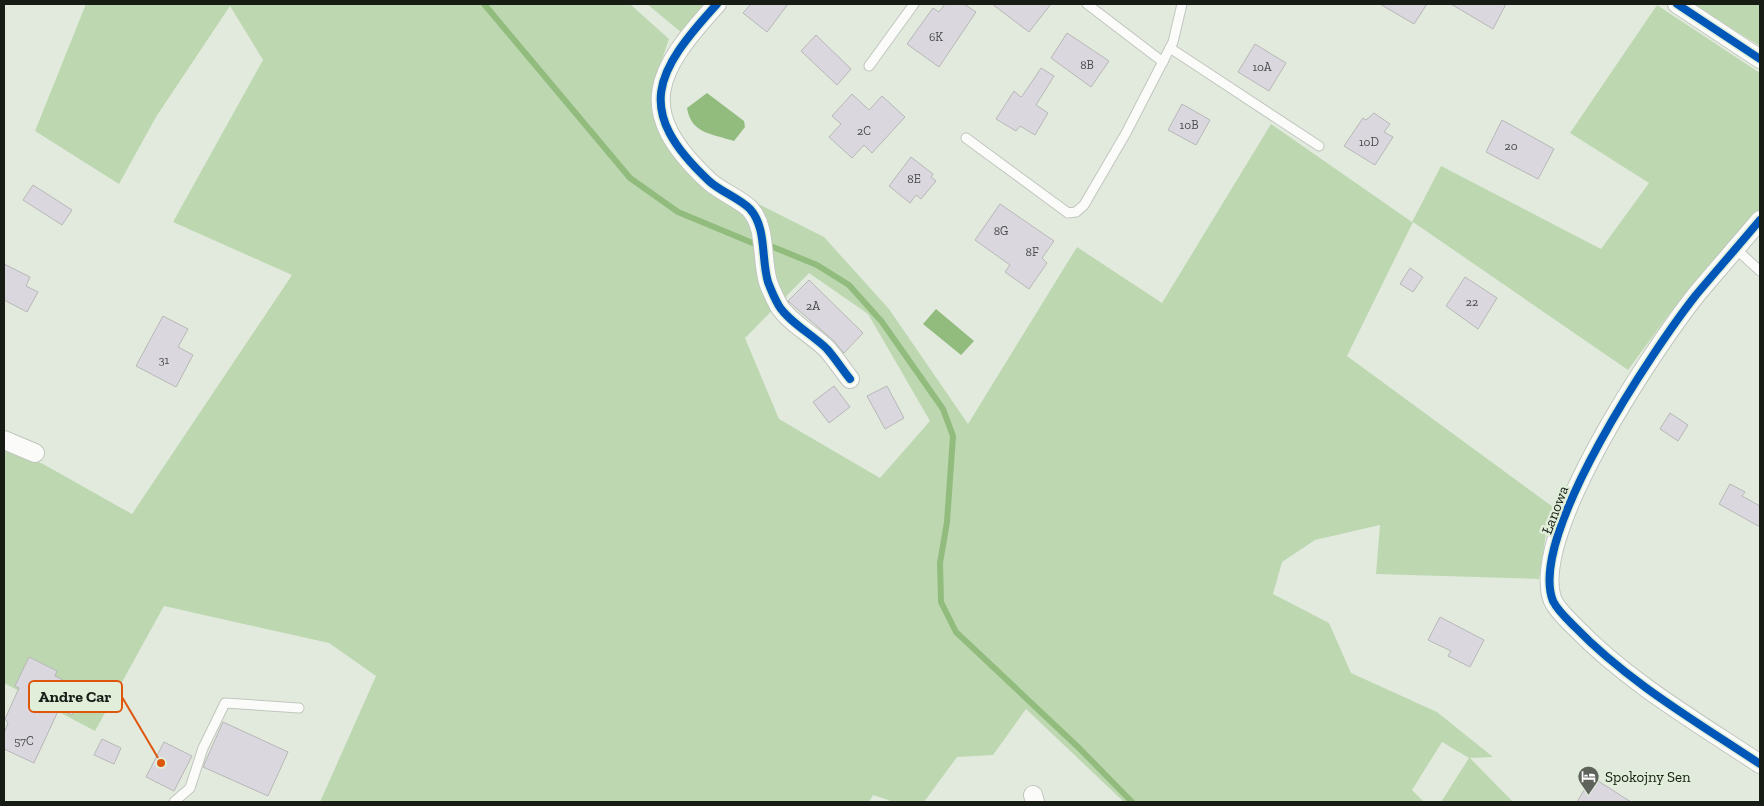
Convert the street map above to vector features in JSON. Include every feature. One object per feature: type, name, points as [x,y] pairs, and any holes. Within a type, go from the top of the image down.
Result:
[{"type":"street","points":[[717,4],[687,38],[664,75],[660,107],[672,139],[694,166],[711,183],[750,209],[759,225],[768,281],[780,308],[827,349],[850,379]]},
{"type":"street","points":[[1677,4],[1760,59]]},
{"type":"street","name":"Łanowa","points":[[1760,220],[1696,296],[1626,395],[1570,501],[1553,554],[1550,581],[1553,600],[1560,612],[1597,650],[1760,764]]},
{"type":"street","points":[[4,440],[35,453]]},
{"type":"lane","points":[[869,66],[914,4]]},
{"type":"lane","points":[[1087,4],[1163,62]]},
{"type":"lane","points":[[966,138],[1068,213],[1076,212],[1084,206],[1163,62],[1170,48],[1182,4]]},
{"type":"lane","points":[[1170,48],[1319,146]]},
{"type":"lane","points":[[1736,249],[1760,271]]},
{"type":"lane","points":[[174,802],[190,788],[202,748],[225,703],[299,708]]},
{"type":"shaded area","points":[[86,4],[630,4],[669,39],[658,71],[654,108],[666,146],[685,167],[824,237],[889,309],[968,424],[1077,247],[1162,303],[1271,124],[1412,222],[1441,166],[1601,249],[1649,183],[1570,133],[1657,5],[1760,73],[1760,209],[1669,314],[1628,370],[1413,222],[1347,356],[1553,507],[1547,527],[1539,579],[1376,574],[1380,525],[1315,540],[1282,562],[1273,594],[1329,623],[1351,673],[1437,712],[1493,757],[1470,758],[1513,802],[1441,802],[1469,758],[1442,742],[1412,790],[1424,802],[1124,802],[1026,709],[993,755],[957,757],[924,802],[894,802],[873,795],[869,802],[320,802],[376,676],[329,643],[164,606],[95,731],[4,683],[4,447],[43,464],[132,514],[292,275],[173,222],[263,60],[230,6],[156,117],[119,184],[35,131]],"holes":[[[809,273],[868,314],[930,421],[880,478],[779,419],[745,338]]]},
{"type":"shaded area","points":[[647,4],[706,4],[682,33]]},
{"type":"shaded area","points":[[1692,4],[1760,4],[1760,46]]},
{"type":"shaded area","points":[[707,93],[744,121],[745,127],[734,141],[704,132],[689,117],[687,108]]},
{"type":"shaded area","points":[[936,309],[974,341],[961,355],[923,324]]},
{"type":"building","points":[[751,4],[788,4],[767,32],[743,13]]},
{"type":"building","points":[[945,4],[964,4],[976,12],[939,67],[907,44],[933,8],[939,12]]},
{"type":"building","points":[[992,4],[1051,4],[1029,32]]},
{"type":"building","points":[[1380,4],[1427,4],[1414,24]]},
{"type":"building","points":[[1451,4],[1506,4],[1493,29]]},
{"type":"building","points":[[1067,33],[1109,61],[1091,87],[1051,58]]},
{"type":"building","points":[[816,35],[851,69],[837,85],[801,51]]},
{"type":"building","points":[[1255,44],[1286,63],[1269,91],[1238,72]]},
{"type":"building","points":[[1041,68],[1054,76],[1036,105],[1048,113],[1035,135],[1020,126],[1016,131],[996,119],[1014,91],[1021,97]]},
{"type":"building","points":[[852,94],[869,110],[882,96],[905,117],[872,153],[864,145],[852,158],[829,137],[841,124],[832,116]]},
{"type":"building","points":[[1182,104],[1210,120],[1196,145],[1168,130]]},
{"type":"building","points":[[1374,113],[1390,124],[1384,132],[1393,137],[1375,165],[1344,146],[1363,118],[1366,120]]},
{"type":"building","points":[[1502,120],[1554,149],[1538,179],[1486,152]]},
{"type":"building","points":[[911,157],[933,174],[931,177],[936,181],[921,199],[916,195],[910,203],[889,186]]},
{"type":"building","points":[[33,185],[72,210],[62,225],[23,200]]},
{"type":"building","points":[[1000,204],[1054,241],[1042,258],[1047,263],[1029,289],[1005,272],[1010,265],[975,240]]},
{"type":"building","points":[[4,264],[30,277],[26,286],[38,292],[27,312],[4,300]]},
{"type":"building","points":[[1410,268],[1423,277],[1413,292],[1400,284]]},
{"type":"building","points":[[1465,277],[1497,298],[1478,329],[1446,306]]},
{"type":"building","points":[[809,280],[863,333],[844,353],[834,341],[788,301]]},
{"type":"building","points":[[163,316],[188,329],[178,347],[193,355],[176,387],[136,366]]},
{"type":"building","points":[[834,386],[850,407],[829,423],[813,402]]},
{"type":"building","points":[[887,386],[904,418],[885,429],[867,396]]},
{"type":"building","points":[[1670,413],[1688,425],[1678,441],[1660,429]]},
{"type":"building","points":[[1730,484],[1745,492],[1742,496],[1760,506],[1760,527],[1719,504]]},
{"type":"building","points":[[1440,617],[1484,640],[1470,667],[1448,656],[1451,651],[1428,640]]},
{"type":"building","points":[[29,657],[57,671],[55,676],[74,686],[70,693],[80,699],[72,715],[59,709],[34,763],[4,749],[4,733],[8,723],[5,719],[19,688],[15,686]]},
{"type":"building","points":[[223,722],[288,752],[268,796],[203,767]]},
{"type":"building","points":[[102,739],[121,748],[114,764],[94,755]]},
{"type":"building","points":[[164,742],[192,756],[174,791],[146,777]]},
{"type":"building","points":[[1592,777],[1631,802],[1577,802]]},
{"type":"waterway","points":[[484,4],[630,178],[678,212],[755,244]]},
{"type":"waterway","points":[[773,247],[817,265],[849,285],[882,322],[943,409],[953,436],[947,522],[940,563],[941,602],[956,632],[1079,748],[1132,802]]},
{"type":"cycle path","points":[[717,4],[679,50],[667,71],[661,91],[662,112],[669,133],[685,156],[709,181],[750,209],[759,225],[768,282],[779,306],[788,317],[827,349],[850,379]]},
{"type":"cycle path","points":[[1677,4],[1760,59]]},
{"type":"cycle path","points":[[1760,220],[1677,320],[1599,443],[1576,489],[1559,533],[1550,571],[1555,605],[1596,647],[1640,683],[1760,764]]},
{"type":"place","name":"Andre Car","points":[[161,763]]},
{"type":"place","name":"Spokojny Sen","points":[[1589,796]]}]
